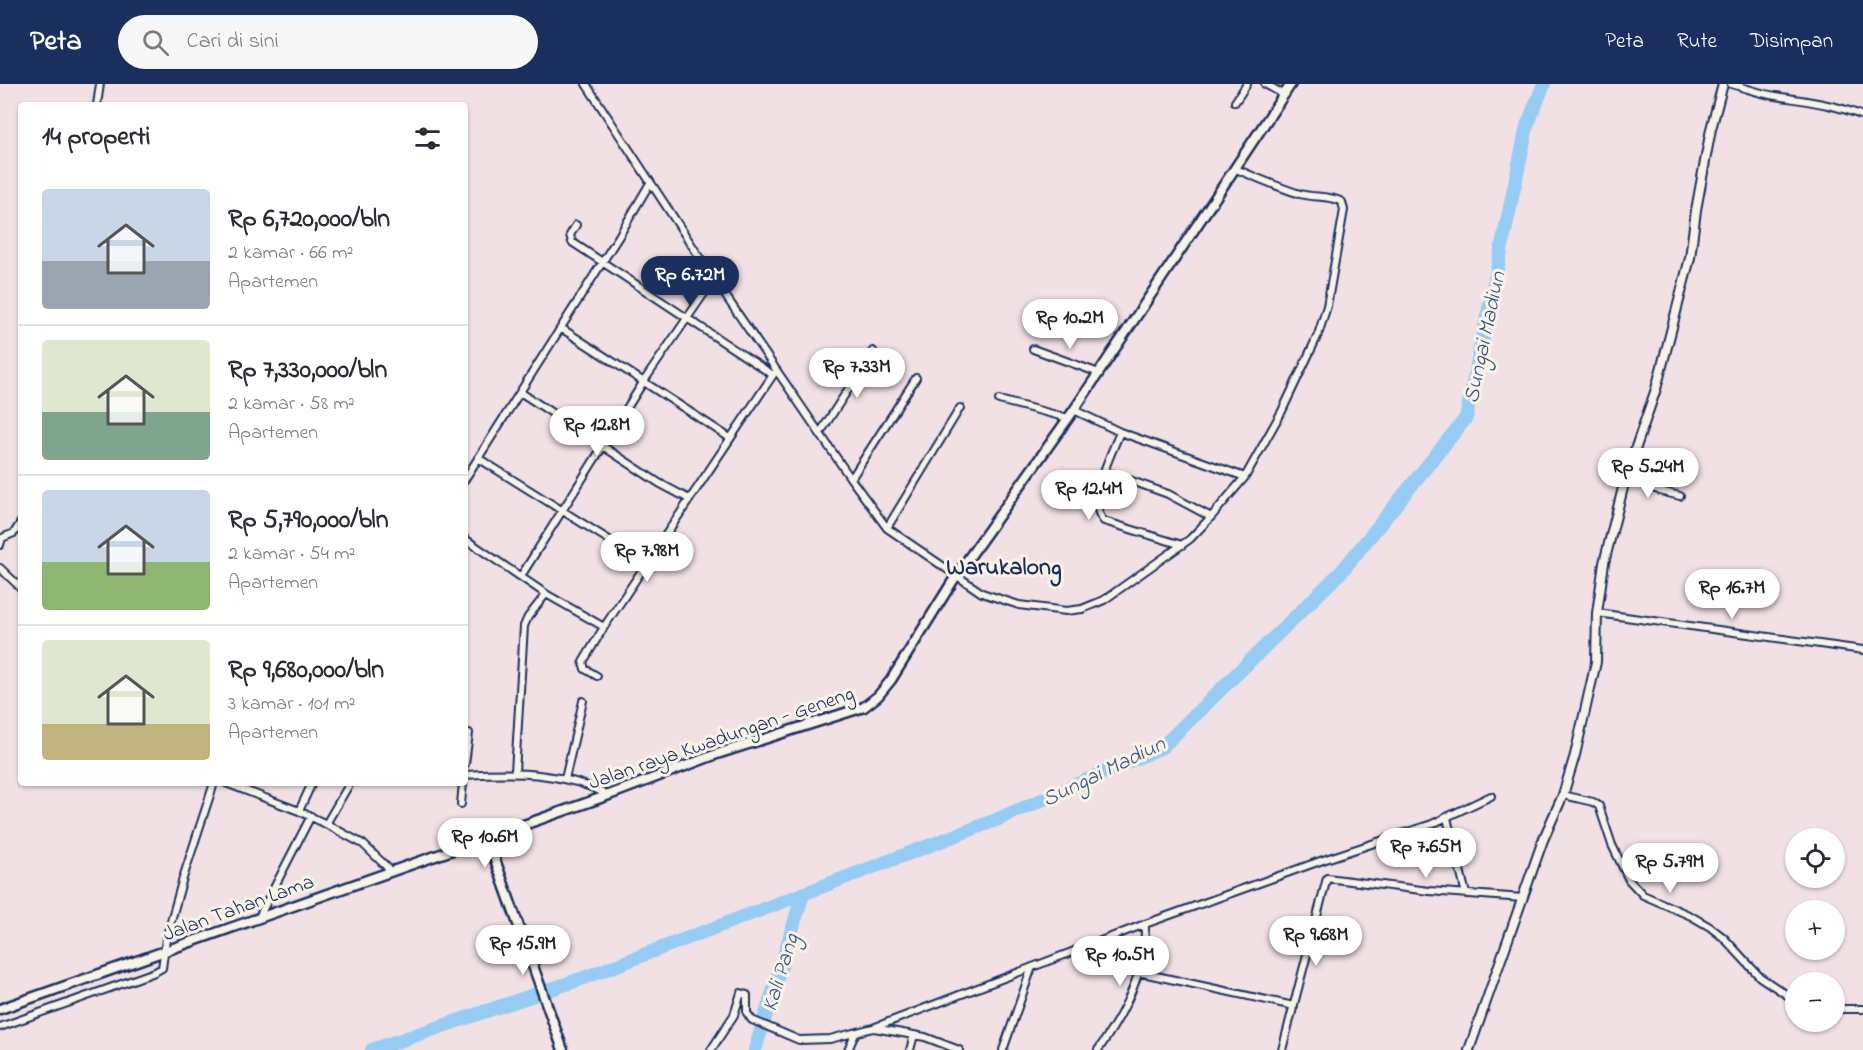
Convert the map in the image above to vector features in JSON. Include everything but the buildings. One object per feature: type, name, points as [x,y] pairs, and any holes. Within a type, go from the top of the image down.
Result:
[{"type":"main road","name":"Jalan raya Kwadungan - Geneng","points":[[487,837],[609,795],[717,754],[864,707],[878,696],[891,680],[956,576],[1099,373],[1291,84]]},
{"type":"main road","name":"Jalan Tahan Lama","points":[[0,1010],[487,837]]},
{"type":"main road","points":[[487,837],[563,1050]]},
{"type":"street","points":[[97,102],[100,84]]},
{"type":"street","points":[[586,84],[776,373],[887,528],[982,593],[1019,605],[1066,611],[1082,609],[1104,600],[1182,545],[1211,518],[1245,477],[1282,411],[1318,335],[1327,306],[1344,210],[1339,200],[1303,195],[1236,169]]},
{"type":"street","points":[[1234,102],[1247,84]]},
{"type":"street","points":[[1265,84],[1285,95]]},
{"type":"street","points":[[1469,1050],[1543,840],[1563,795],[1575,756],[1596,662],[1597,613],[1604,563],[1626,476],[1656,389],[1690,258],[1711,129],[1723,84]]},
{"type":"street","points":[[1731,84],[1775,96],[1801,99],[1863,116]]},
{"type":"street","points":[[468,474],[650,183]]},
{"type":"street","points":[[576,225],[569,238],[687,319],[776,373]]},
{"type":"street","points":[[521,576],[644,381],[714,279]]},
{"type":"street","points":[[561,328],[730,438]]},
{"type":"street","points":[[1033,349],[1099,373]]},
{"type":"street","points":[[820,434],[873,351]]},
{"type":"street","points":[[597,676],[585,669],[583,662],[688,499],[776,373]]},
{"type":"street","points":[[851,479],[916,378]]},
{"type":"street","points":[[520,392],[688,499]]},
{"type":"street","points":[[999,400],[1068,418]]},
{"type":"street","points":[[887,528],[960,408]]},
{"type":"street","points":[[1074,410],[1120,432],[1245,477]]},
{"type":"street","points":[[1120,432],[1104,471],[1097,498],[1098,512],[1104,521],[1182,545]]},
{"type":"street","points":[[478,458],[646,563]]},
{"type":"street","points":[[1104,471],[1168,494],[1211,518]]},
{"type":"street","points":[[1626,476],[1660,491],[1680,496]]},
{"type":"street","points":[[0,545],[2,538],[14,533],[18,527]]},
{"type":"street","points":[[468,541],[546,594],[604,627]]},
{"type":"street","points":[[0,568],[18,585]]},
{"type":"street","points":[[515,772],[524,626],[528,617],[546,594]]},
{"type":"street","points":[[1597,613],[1863,650]]},
{"type":"street","points":[[565,779],[582,701]]},
{"type":"street","points":[[468,742],[469,734]]},
{"type":"street","points":[[468,775],[515,772],[542,774],[581,783],[609,795]]},
{"type":"street","points":[[0,1027],[162,968],[163,953],[193,846],[213,786]]},
{"type":"street","points":[[234,786],[311,816],[363,844],[391,872]]},
{"type":"street","points":[[299,811],[311,786]]},
{"type":"street","points":[[326,824],[348,786]]},
{"type":"street","points":[[461,804],[463,786]]},
{"type":"street","points":[[1563,795],[1593,802],[1599,806],[1612,845],[1625,871],[1643,895],[1710,927],[1724,938],[1760,977],[1785,994]]},
{"type":"street","points":[[711,1050],[734,1015],[741,993],[747,995],[747,1013],[752,1020],[799,1040],[830,1039],[855,1034],[1145,924],[1447,818],[1491,796]]},
{"type":"street","points":[[258,920],[311,816]]},
{"type":"street","points":[[1447,818],[1466,894]]},
{"type":"street","points":[[1282,1050],[1327,878],[1466,894],[1523,898]]},
{"type":"street","points":[[1098,1050],[1120,1015],[1138,972],[1144,952],[1145,924]]},
{"type":"street","points":[[1003,1050],[1032,968]]},
{"type":"street","points":[[1138,972],[1294,1006]]},
{"type":"street","points":[[1845,1009],[1863,1009]]},
{"type":"street","points":[[873,1028],[914,1035],[959,1050]]},
{"type":"street","points":[[848,1050],[855,1034]]},
{"type":"street","points":[[910,1050],[914,1035]]},
{"type":"waterway","name":"Sungai Madiun","points":[[372,1050],[578,980],[996,820],[1162,747],[1342,571],[1466,418],[1527,126],[1544,84]]},
{"type":"waterway","name":"Kali Pang","points":[[755,1050],[803,894]]},
{"type":"district","name":"Warukalong","points":[[1004,566]]}]
